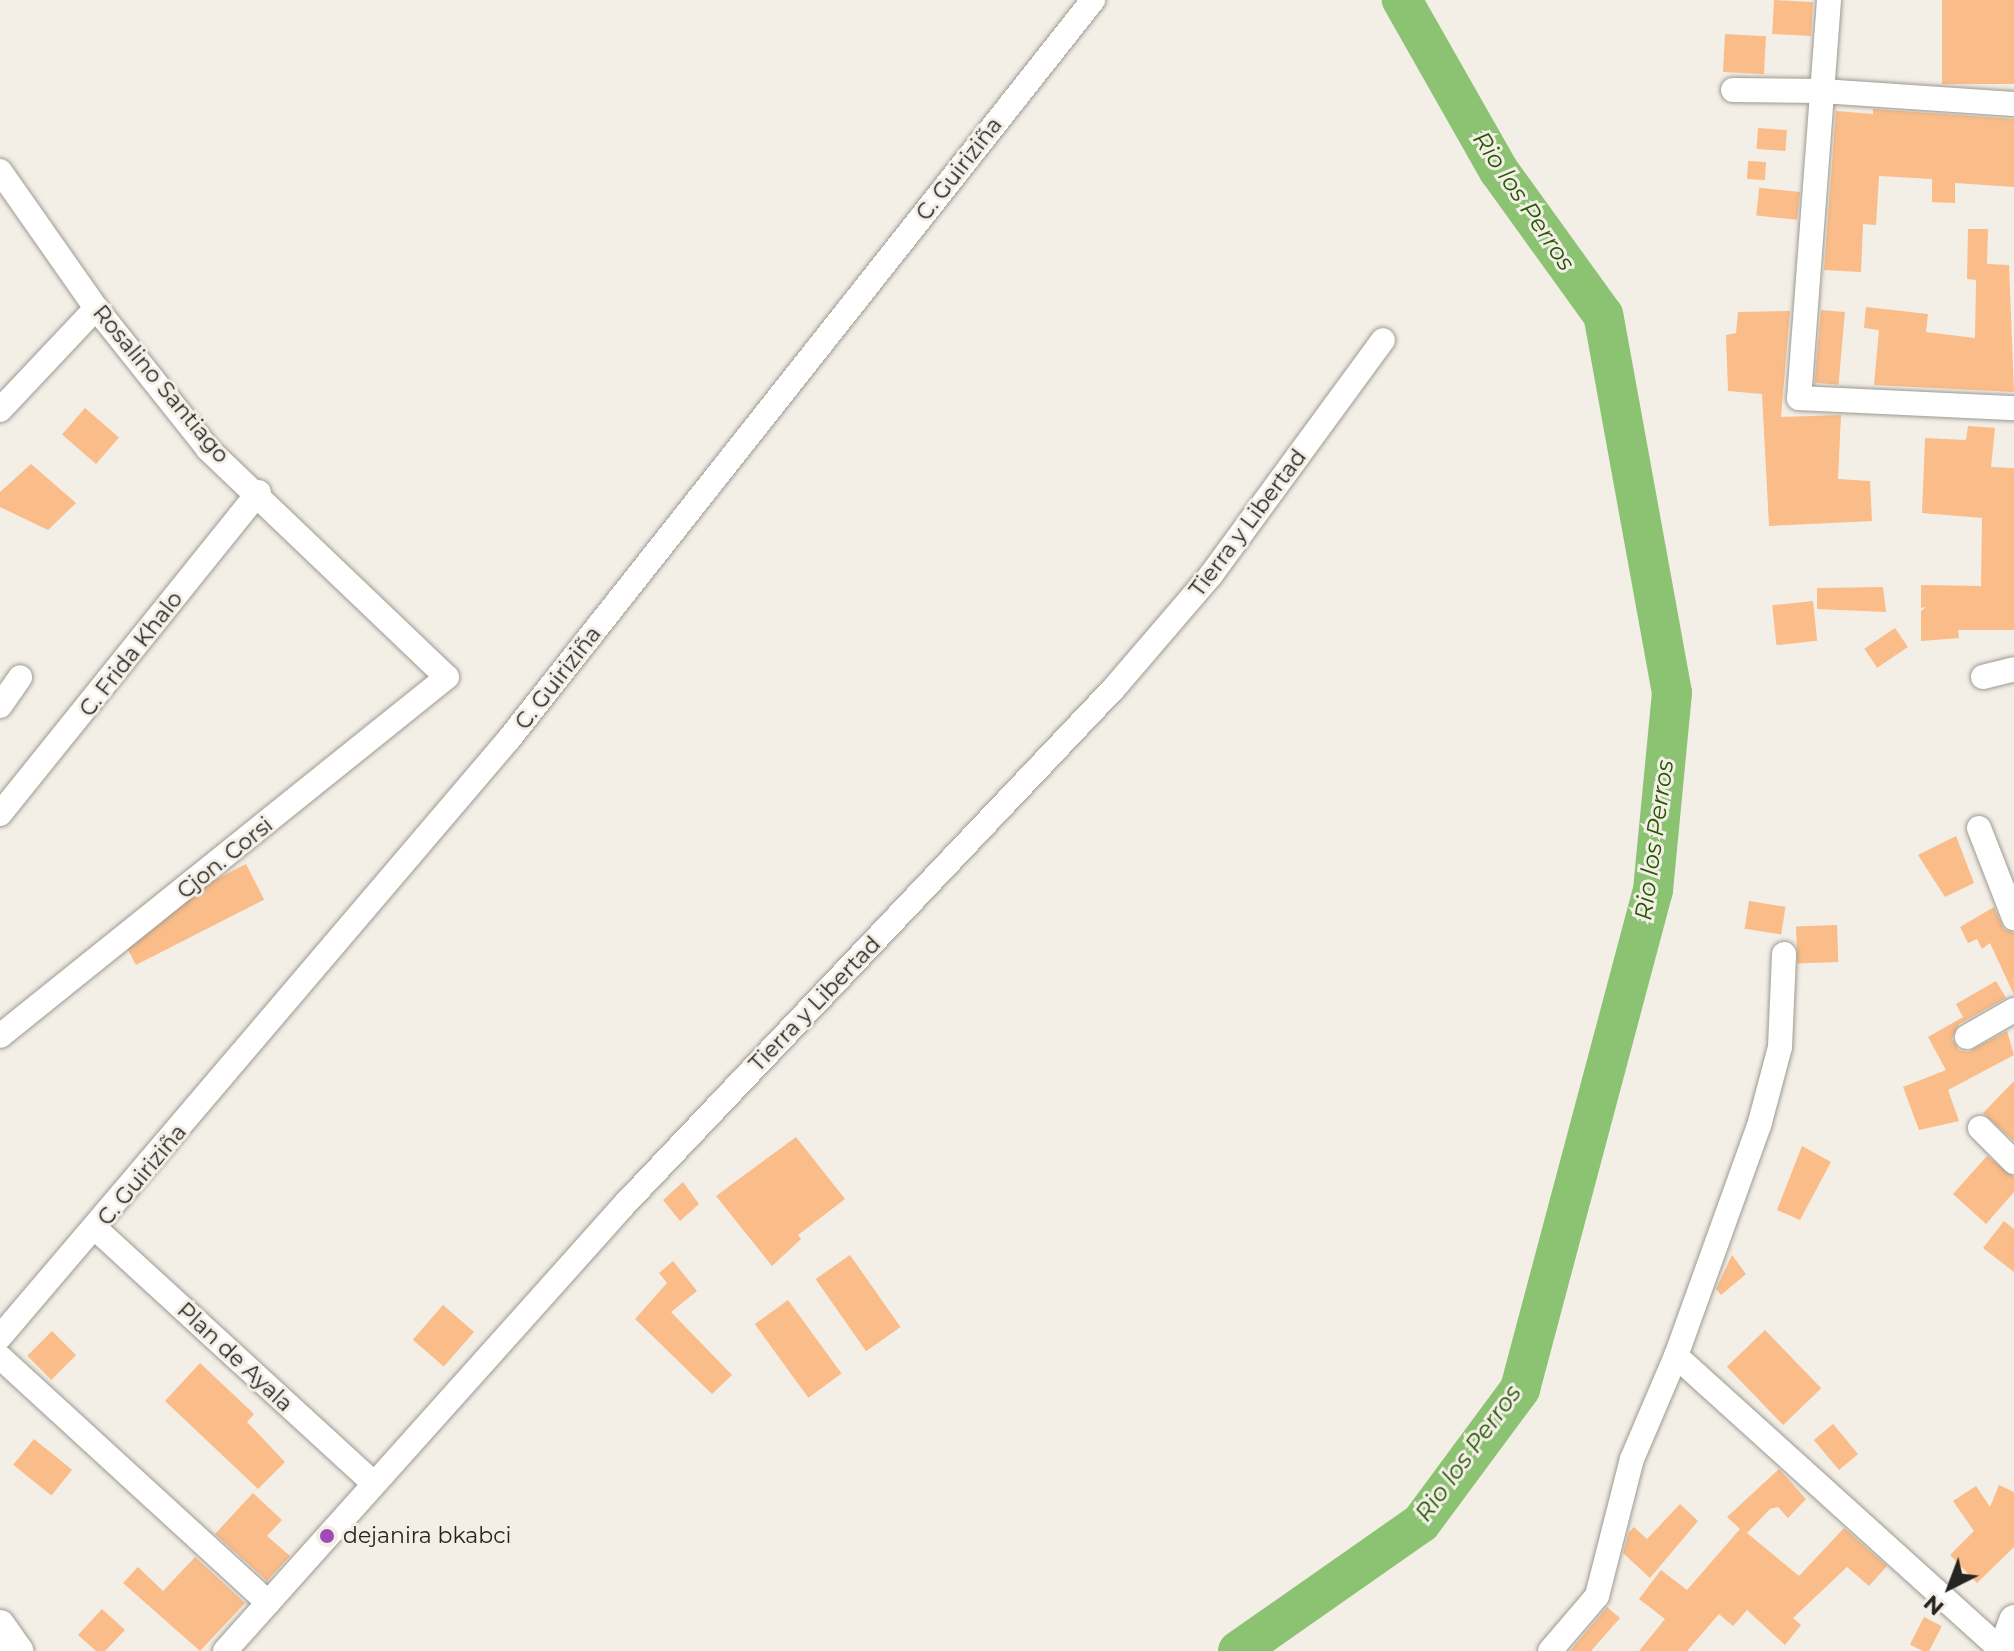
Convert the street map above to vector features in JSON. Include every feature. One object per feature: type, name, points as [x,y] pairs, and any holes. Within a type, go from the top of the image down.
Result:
[{"type":"street","name":"C. Guiriziña","points":[[0,1337],[96,1229],[509,739],[1093,0]]},
{"type":"street","points":[[1829,0],[1799,398],[2014,408]]},
{"type":"street","points":[[1733,90],[1822,91],[2014,104]]},
{"type":"street","name":"Rosalino Santiago","points":[[0,171],[96,308],[208,449],[259,492],[447,677]]},
{"type":"street","points":[[0,410],[96,308]]},
{"type":"street","name":"Tierra y Libertad","points":[[225,1651],[624,1205],[1115,687],[1211,575],[1383,340]]},
{"type":"street","name":"C. Frida Khalo","points":[[0,814],[259,492]]},
{"type":"street","points":[[1983,677],[2014,669]]},
{"type":"street","points":[[0,706],[20,677]]},
{"type":"street","name":"Cjon. Corsi","points":[[0,1036],[447,677]]},
{"type":"street","points":[[1979,828],[2014,918]]},
{"type":"street","points":[[1550,1651],[1597,1596],[1632,1459],[1676,1356],[1759,1126],[1780,1047],[1784,954]]},
{"type":"street","points":[[1967,1037],[2014,1010]]},
{"type":"street","points":[[1980,1128],[2014,1162]]},
{"type":"street","name":"Plan de Ayala","points":[[96,1229],[374,1484]]},
{"type":"street","points":[[1676,1356],[2003,1651],[2014,1620]]},
{"type":"street","points":[[0,1357],[268,1603]]},
{"type":"street","points":[[0,1625],[18,1651]]},
{"type":"building","points":[[1774,0],[1813,2],[1811,36],[1772,34]]},
{"type":"building","points":[[1942,0],[2014,0],[2014,84],[1942,84]]},
{"type":"building","points":[[1725,34],[1766,36],[1764,74],[1723,72]]},
{"type":"building","points":[[1873,109],[2014,119],[2014,187],[1955,183],[1955,203],[1932,202],[1932,179],[1879,176],[1876,225],[1863,224],[1861,272],[1824,270],[1836,111],[1873,114]]},
{"type":"building","points":[[1758,128],[1787,130],[1785,151],[1757,149]]},
{"type":"building","points":[[1748,161],[1766,162],[1765,180],[1747,179]]},
{"type":"building","points":[[1759,188],[1800,192],[1797,220],[1756,216]]},
{"type":"building","points":[[1968,229],[1988,229],[1987,264],[2009,265],[2014,392],[1874,385],[1879,330],[1864,328],[1866,307],[1928,314],[1926,332],[1975,338],[1976,280],[1967,279]]},
{"type":"building","points":[[1821,310],[1845,312],[1839,385],[1815,383]]},
{"type":"building","points":[[1790,311],[1781,417],[1841,415],[1838,479],[1870,481],[1872,521],[1769,526],[1762,394],[1728,391],[1726,335],[1736,333],[1738,312]]},
{"type":"building","points":[[85,408],[119,438],[96,464],[62,434]]},
{"type":"building","points":[[1968,426],[1995,428],[1991,467],[2014,468],[2014,630],[1958,630],[1959,638],[1921,641],[1921,611],[1926,607],[1921,608],[1921,585],[1981,586],[1982,518],[1922,513],[1925,438],[1966,440]]},
{"type":"building","points":[[31,464],[76,503],[48,530],[0,507],[0,492]]},
{"type":"building","points":[[1883,587],[1886,612],[1817,609],[1817,588]]},
{"type":"building","points":[[1813,601],[1817,641],[1776,645],[1772,605]]},
{"type":"building","points":[[1895,628],[1908,647],[1877,668],[1864,649]]},
{"type":"building","points":[[1956,836],[1974,883],[1945,897],[1918,855]]},
{"type":"building","points":[[246,864],[264,900],[136,965],[118,929]]},
{"type":"building","points":[[1749,901],[1786,907],[1781,934],[1745,929]]},
{"type":"building","points":[[1994,907],[2004,929],[2014,933],[2014,995],[1990,943],[1982,949],[1977,939],[1968,943],[1960,927]]},
{"type":"building","points":[[1837,925],[1838,962],[1797,963],[1796,926]]},
{"type":"building","points":[[1996,981],[2006,998],[1959,1024],[1952,1038],[1959,1050],[1968,1052],[2007,1031],[2014,1055],[1948,1090],[1959,1121],[1919,1130],[1903,1087],[1946,1070],[1928,1037],[1963,1017],[1956,1004]]},
{"type":"building","points":[[2014,1081],[2014,1141],[1983,1113]]},
{"type":"building","points":[[796,1137],[845,1199],[798,1235],[801,1239],[772,1266],[716,1196]]},
{"type":"building","points":[[1802,1146],[1831,1162],[1800,1220],[1777,1210]]},
{"type":"building","points":[[1987,1156],[2014,1177],[2014,1192],[1986,1224],[1953,1194]]},
{"type":"building","points":[[683,1182],[699,1204],[680,1221],[663,1200]]},
{"type":"building","points":[[2004,1221],[2014,1229],[2014,1272],[1983,1248]]},
{"type":"building","points":[[850,1255],[900,1327],[866,1351],[816,1279]]},
{"type":"building","points":[[1732,1255],[1746,1274],[1721,1295],[1716,1289]]},
{"type":"building","points":[[673,1261],[697,1291],[671,1312],[732,1375],[712,1394],[635,1319],[667,1283],[659,1273]]},
{"type":"building","points":[[788,1300],[841,1374],[808,1398],[755,1324]]},
{"type":"building","points":[[443,1305],[474,1332],[444,1367],[413,1340]]},
{"type":"building","points":[[1765,1330],[1821,1388],[1783,1425],[1727,1367]]},
{"type":"building","points":[[52,1331],[76,1355],[51,1380],[27,1356]]},
{"type":"building","points":[[200,1363],[254,1414],[247,1422],[285,1462],[258,1489],[165,1401]]},
{"type":"building","points":[[1833,1424],[1858,1454],[1839,1470],[1814,1440]]},
{"type":"building","points":[[34,1439],[72,1470],[51,1495],[13,1465]]},
{"type":"building","points":[[1779,1469],[1806,1499],[1788,1518],[1778,1507],[1770,1509],[1747,1533],[1799,1576],[1844,1528],[1887,1566],[1869,1586],[1847,1567],[1793,1618],[1801,1625],[1785,1645],[1747,1610],[1733,1626],[1719,1614],[1687,1651],[1639,1651],[1665,1619],[1639,1599],[1661,1570],[1687,1590],[1740,1529],[1727,1517]]},
{"type":"building","points":[[1999,1485],[2014,1492],[2014,1547],[1977,1583],[1950,1555],[1974,1531],[1953,1501],[1976,1486],[1990,1507]]},
{"type":"building","points":[[253,1493],[282,1520],[267,1536],[290,1556],[267,1581],[215,1534]]},
{"type":"building","points":[[1680,1504],[1698,1521],[1650,1578],[1623,1553],[1629,1532],[1634,1527],[1647,1539]]},
{"type":"building","points":[[195,1557],[245,1603],[200,1651],[123,1583],[138,1567],[163,1591]]},
{"type":"building","points":[[1607,1607],[1620,1618],[1591,1651],[1570,1651]]},
{"type":"building","points":[[102,1609],[125,1630],[105,1651],[96,1651],[78,1635]]},
{"type":"building","points":[[1924,1617],[1942,1626],[1929,1651],[1910,1645]]},
{"type":"waterway","name":"Rio los Perros","points":[[1238,1651],[1421,1523],[1520,1389],[1653,890],[1672,693],[1603,315],[1499,171],[1402,0]]},
{"type":"place","name":"dejanira bkabci","points":[[327,1536]]}]
